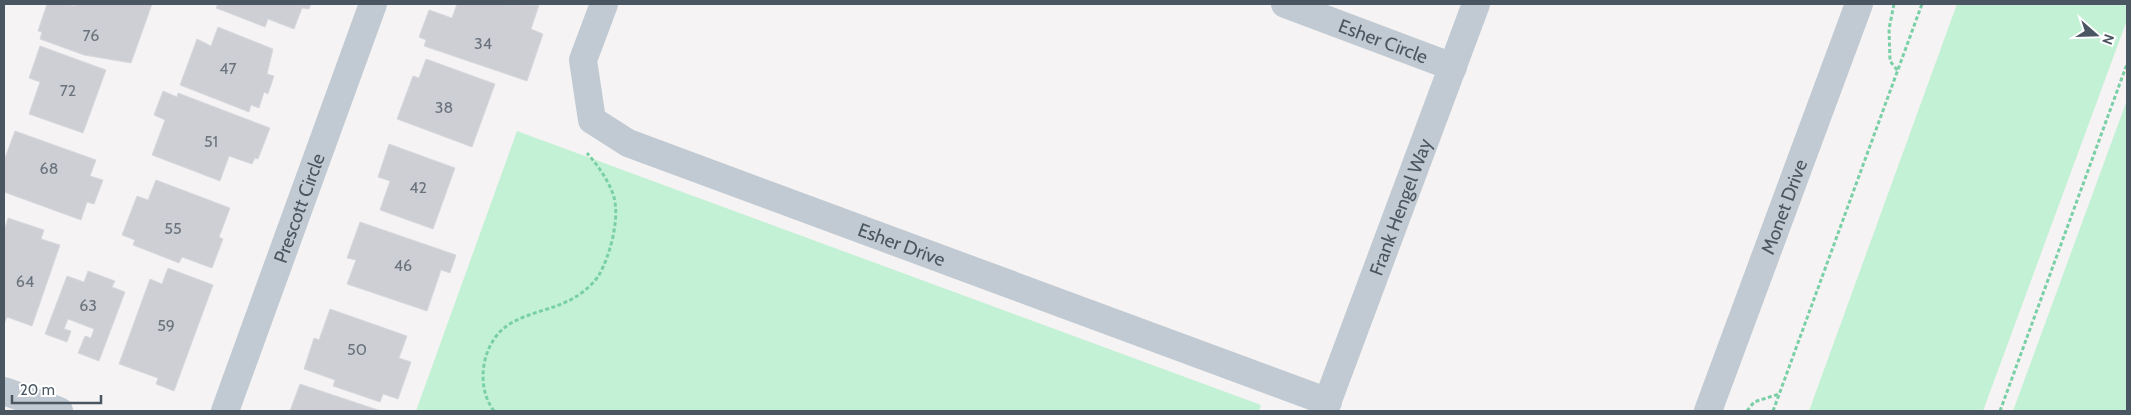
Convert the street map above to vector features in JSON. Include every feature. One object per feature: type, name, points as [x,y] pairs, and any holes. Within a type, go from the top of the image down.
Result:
[{"type":"street","name":"Prescott Circle","points":[[225,411],[373,4]]},
{"type":"street","points":[[592,120],[583,60],[604,4]]},
{"type":"street","name":"Esher Circle","points":[[1285,4],[1453,67]]},
{"type":"street","name":"Frank Hengel Way","points":[[1326,407],[1476,4]]},
{"type":"street","name":"Monet Drive","points":[[1708,411],[1859,4]]},
{"type":"street","name":"Esher Drive","points":[[592,120],[628,143],[1326,407]]},
{"type":"street","points":[[4,391],[59,411]]},
{"type":"path","points":[[1894,4],[1889,29],[1890,61],[1898,71]]},
{"type":"path","points":[[1773,411],[1922,4]]},
{"type":"path","points":[[2000,411],[2127,64]]},
{"type":"path","points":[[494,411],[487,402],[482,381],[485,358],[496,336],[512,322],[550,309],[577,296],[598,277],[607,257],[615,227],[614,197],[605,175],[578,143],[592,120]]},
{"type":"path","points":[[1747,411],[1754,402],[1779,394]]},
{"type":"green space","points":[[1957,4],[2127,4],[2127,20],[1983,411],[1809,411]]},
{"type":"green space","points":[[2127,100],[2127,411],[2013,411]]},
{"type":"green space","points":[[517,131],[1261,405],[1259,411],[416,411]]},
{"type":"building","points":[[47,4],[75,6],[76,4],[152,4],[131,63],[84,55],[40,39],[42,32],[38,31]]},
{"type":"building","points":[[218,4],[311,4],[309,9],[302,8],[294,29],[268,19],[265,27],[216,8]]},
{"type":"building","points":[[457,4],[539,5],[531,29],[543,34],[527,81],[424,46],[426,40],[419,37],[429,10],[452,18]]},
{"type":"building","points":[[218,27],[273,49],[267,74],[274,76],[268,94],[264,92],[259,108],[251,105],[249,112],[180,85],[197,39],[211,46]]},
{"type":"building","points":[[40,46],[106,70],[83,133],[29,114],[40,82],[29,78]]},
{"type":"building","points":[[426,59],[495,84],[472,147],[397,119],[413,76],[419,78]]},
{"type":"building","points":[[163,91],[177,97],[178,93],[270,128],[258,159],[255,158],[252,164],[229,156],[220,181],[152,155],[165,120],[154,115]]},
{"type":"building","points":[[15,131],[96,160],[90,176],[103,180],[94,204],[87,202],[81,220],[4,192],[4,157]]},
{"type":"building","points":[[389,144],[455,168],[433,229],[380,210],[390,181],[378,177]]},
{"type":"building","points":[[156,180],[230,208],[219,237],[223,239],[212,268],[182,257],[179,263],[133,245],[135,240],[122,235],[137,196],[148,200]]},
{"type":"building","points":[[8,218],[44,230],[41,239],[60,245],[32,326],[7,317],[4,324],[4,231]]},
{"type":"building","points":[[360,222],[456,255],[450,273],[441,270],[427,311],[347,284],[356,260],[347,258]]},
{"type":"building","points":[[168,268],[213,285],[174,391],[156,384],[158,378],[119,364],[150,279],[162,284]]},
{"type":"building","points":[[88,271],[115,281],[112,287],[125,292],[99,361],[78,353],[85,336],[91,338],[94,329],[68,319],[64,329],[71,331],[67,342],[45,334],[67,276],[84,282]]},
{"type":"building","points":[[330,309],[407,336],[399,358],[411,362],[398,399],[383,394],[380,402],[333,386],[335,380],[304,369],[314,338],[319,340]]},
{"type":"building","points":[[300,384],[381,411],[290,411]]}]
